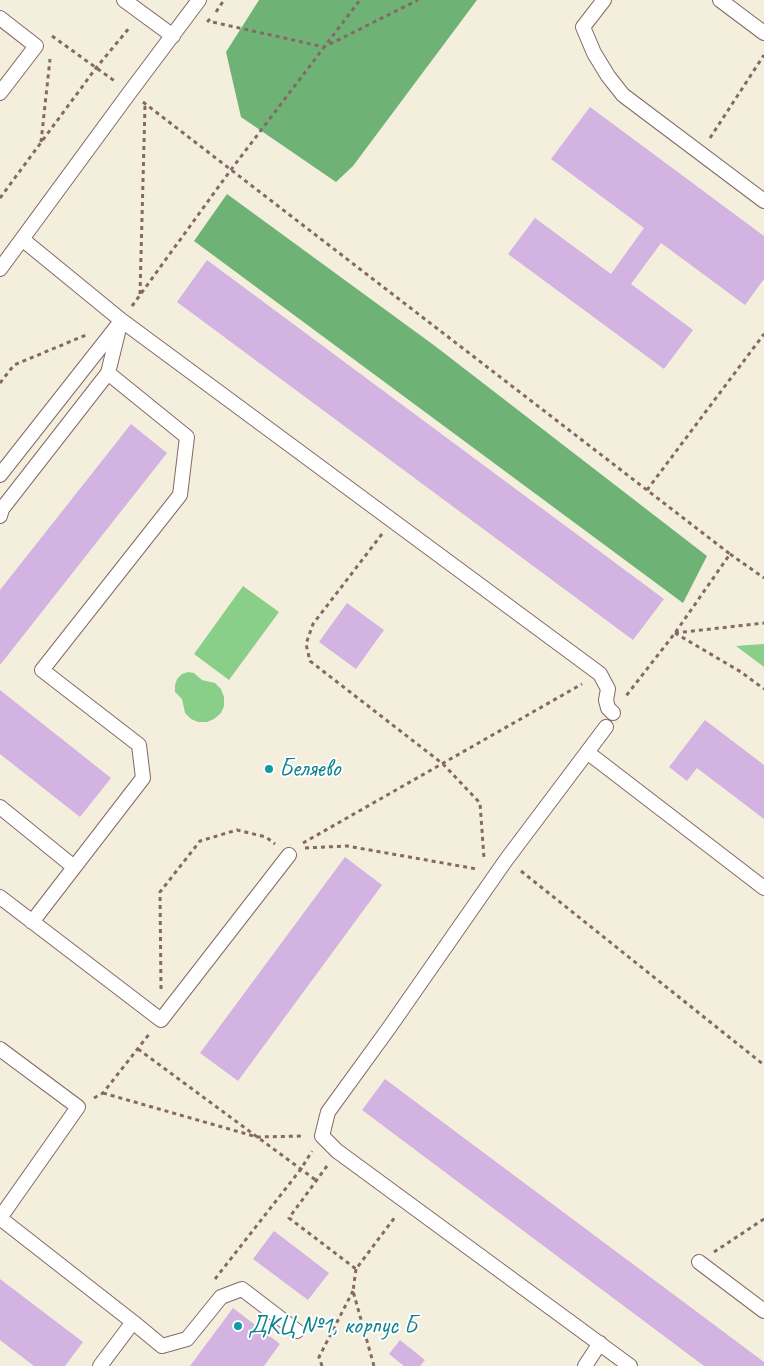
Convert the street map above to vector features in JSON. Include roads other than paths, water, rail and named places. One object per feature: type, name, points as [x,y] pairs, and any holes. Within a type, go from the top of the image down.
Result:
[{"type":"lane","points":[[124,0],[173,36]]},
{"type":"lane","points":[[0,269],[199,0]]},
{"type":"lane","points":[[604,0],[583,27],[594,53],[608,76],[623,95],[764,201]]},
{"type":"lane","points":[[720,0],[764,33]]},
{"type":"lane","points":[[0,18],[36,46],[0,93]]},
{"type":"lane","points":[[22,239],[121,320],[600,674],[608,689],[606,700],[608,708],[613,714]]},
{"type":"lane","points":[[0,516],[2,510],[108,373],[121,320]]},
{"type":"lane","points":[[0,475],[121,320]]},
{"type":"lane","points":[[32,922],[143,778],[138,745],[42,670],[180,495],[187,437],[108,373]]},
{"type":"lane","points":[[606,726],[506,860],[328,1112],[322,1136],[337,1151],[630,1366]]},
{"type":"lane","points":[[587,752],[764,888]]},
{"type":"lane","points":[[0,808],[74,867]]},
{"type":"lane","points":[[0,897],[161,1020],[289,855]]},
{"type":"lane","points":[[0,1049],[78,1107],[0,1218],[162,1346],[187,1339],[221,1296],[242,1289],[297,1331]]},
{"type":"lane","points":[[699,1262],[764,1311]]},
{"type":"lane","points":[[100,1366],[134,1322]]},
{"type":"lane","points":[[585,1366],[600,1343]]},
{"type":"place","name":"Беляево","points":[[269,769]]},
{"type":"place","name":"ДКЦ №1, корпус Б","points":[[238,1326]]}]
